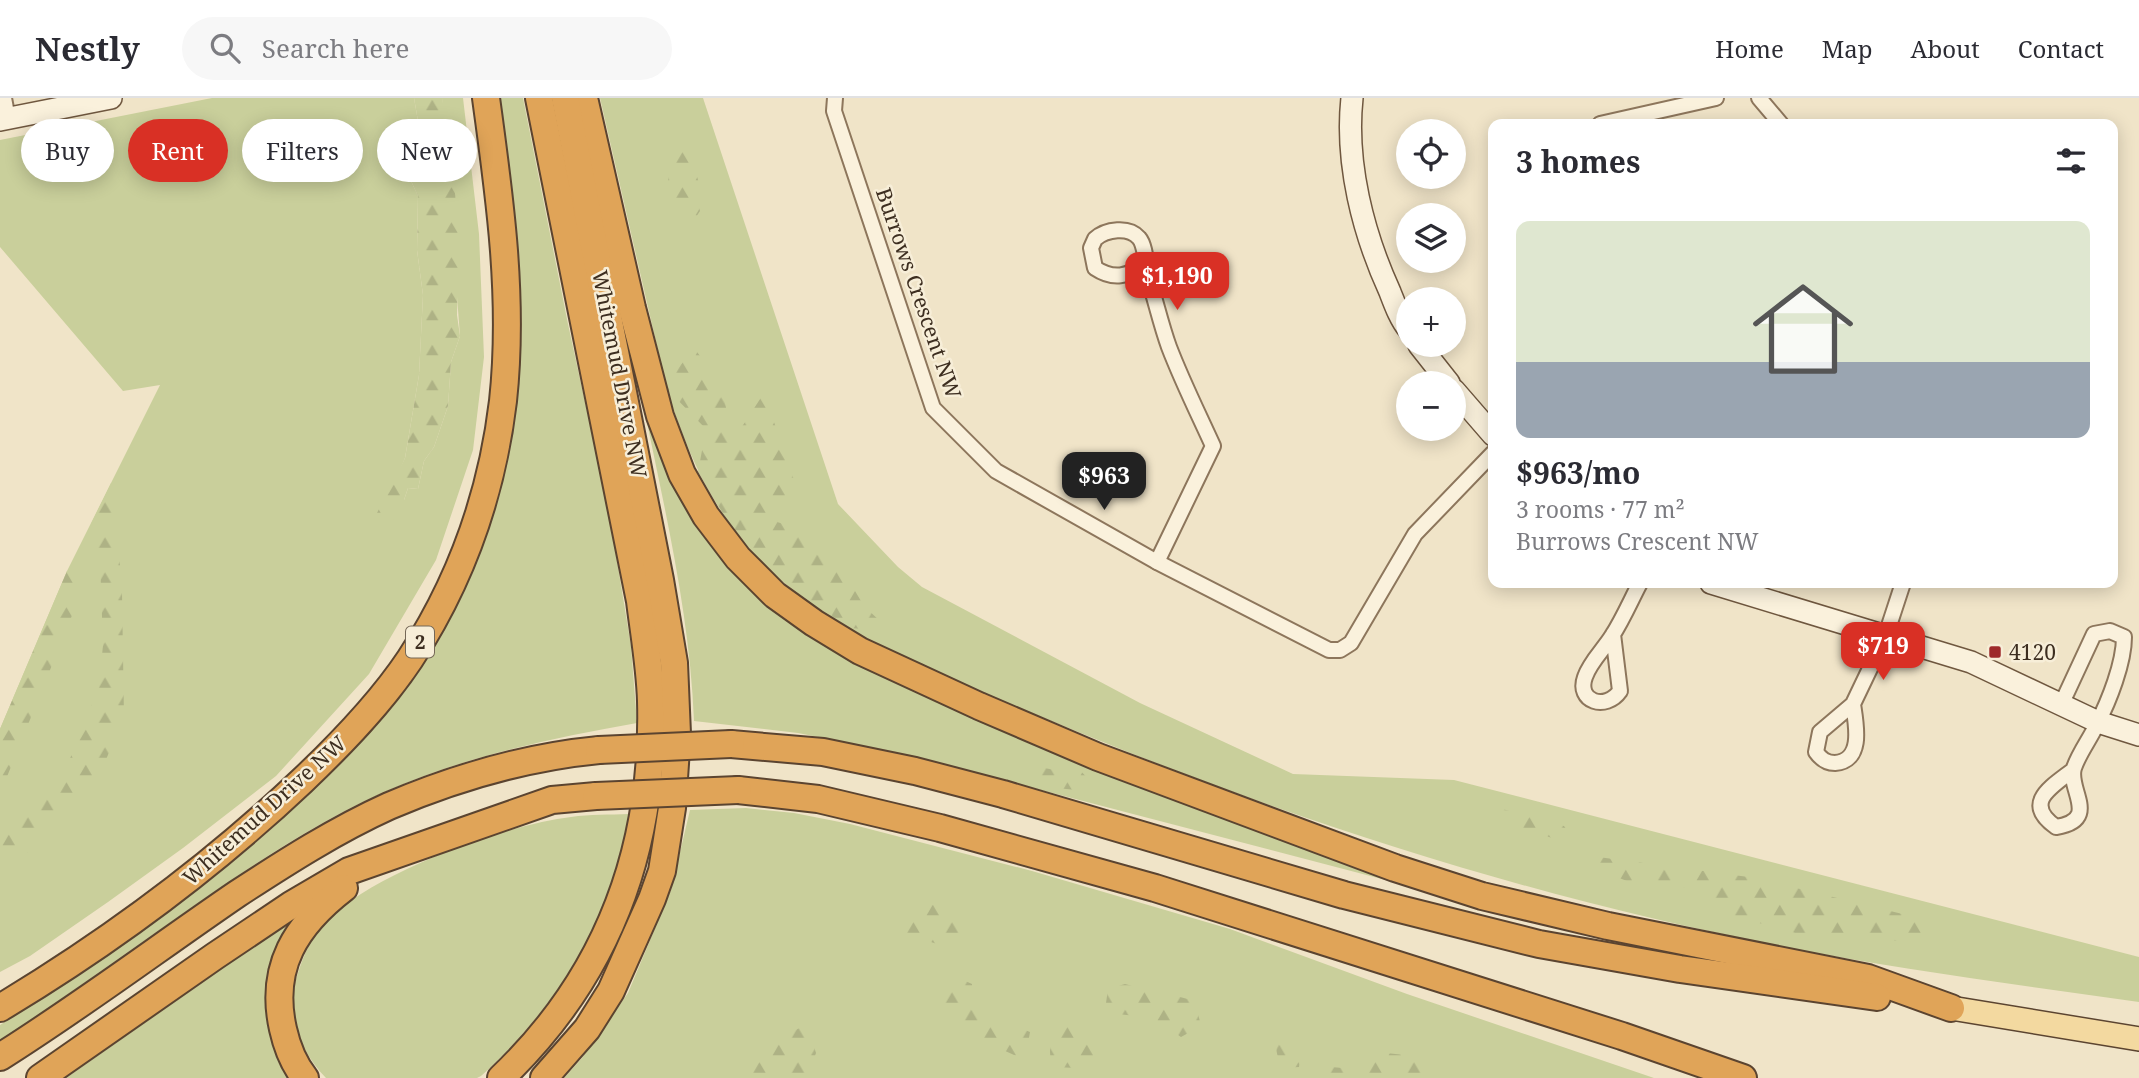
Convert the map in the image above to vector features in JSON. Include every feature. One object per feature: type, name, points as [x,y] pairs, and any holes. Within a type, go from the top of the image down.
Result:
[{"type":"highway","name":"Whitemud Drive NW","points":[[0,1008],[136,918],[238,839],[349,734],[408,662],[427,632],[466,551],[481,512],[502,402],[508,314],[501,216],[486,98]]},
{"type":"highway","points":[[501,1078],[539,1037],[584,977],[617,909],[629,876],[645,813],[651,730],[648,653],[640,601],[539,98]]},
{"type":"highway","name":"Whitemud Drive NW","points":[[544,1078],[587,1029],[611,991],[652,899],[662,871],[673,808],[677,734],[674,663],[660,580],[565,98]]},
{"type":"highway","points":[[584,98],[632,308],[660,416],[682,474],[706,516],[738,558],[775,595],[814,623],[895,667],[1098,757],[1395,868],[1482,896],[1608,926],[1868,978],[1951,1008]]},
{"type":"highway","points":[[0,1057],[305,851],[388,807],[456,781],[556,754],[731,744],[823,752],[915,771],[1029,801],[1344,895],[1539,944],[1680,969],[1951,1008]]},
{"type":"highway","points":[[40,1078],[291,905],[349,871],[552,800],[738,790],[832,803],[940,828],[1156,888],[1622,1036],[1743,1078]]},
{"type":"highway","points":[[305,1078],[294,1065],[280,1018],[278,996],[288,953],[300,931],[332,897],[391,857]]},
{"type":"main road","points":[[1951,1008],[2139,1039]]},
{"type":"street","points":[[4,112],[111,98]]},
{"type":"street","name":"Burrows Crescent NW","points":[[835,98],[834,111],[933,408],[996,471],[1157,562],[1329,650],[1340,650],[1352,643],[1415,534],[1488,458]]},
{"type":"street","points":[[1352,98],[1355,177],[1365,226],[1382,275],[1396,304]]},
{"type":"street","points":[[1622,119],[1716,98]]},
{"type":"street","points":[[1759,98],[1777,119]]},
{"type":"street","points":[[1144,264],[1169,347],[1213,446],[1157,562]]},
{"type":"street","points":[[1428,357],[1440,371]]},
{"type":"street","points":[[1466,404],[1488,429]]},
{"type":"street","points":[[1613,634],[1637,588]]},
{"type":"street","points":[[1728,588],[1970,662],[2098,722],[2139,735]]},
{"type":"street","points":[[1853,705],[1886,635],[1901,588]]},
{"type":"street","points":[[2061,705],[2094,634],[2110,631],[2124,637],[2124,653],[2098,722],[2073,770]]},
{"type":"green space","points":[[212,98],[414,98],[418,119],[377,119],[377,182],[411,182],[418,196],[417,250],[423,295],[419,375],[405,458],[399,472],[404,500],[408,488],[418,489],[424,461],[434,447],[448,406],[451,362],[460,336],[448,182],[473,182],[479,234],[484,357],[473,450],[436,560],[369,674],[276,776],[108,902],[30,956],[0,972],[0,729],[67,571],[160,385],[123,391],[0,247],[0,140],[21,136],[21,182],[114,182],[114,119],[106,119]]},
{"type":"green space","points":[[414,98],[442,98],[446,119],[418,119]]},
{"type":"green space","points":[[442,98],[463,98],[465,119],[444,119]]},
{"type":"green space","points":[[499,98],[523,98],[609,512],[631,646],[637,723],[549,740],[463,763],[406,783],[346,810],[232,879],[0,1042],[0,1025],[156,921],[255,843],[301,801],[345,757],[403,687],[439,634],[470,571],[494,505],[504,471],[516,401],[520,287],[514,211]]},
{"type":"green space","points":[[600,98],[703,98],[838,504],[898,567],[922,587],[1140,703],[1293,774],[1454,780],[2139,957],[2139,1002],[1917,970],[1785,947],[1598,905],[1505,880],[1322,823],[1143,758],[947,678],[842,624],[810,603],[760,560],[725,517],[698,469],[667,390]]},
{"type":"green space","points":[[681,149],[692,157],[699,184],[695,195],[700,211],[692,223],[675,215],[668,183],[669,159]]},
{"type":"green space","points":[[411,182],[454,182],[459,247],[457,315],[460,336],[451,362],[448,406],[434,447],[424,461],[418,489],[408,488],[404,500],[406,514],[379,522],[377,513],[405,458],[419,375],[423,295],[417,250],[418,196]]},
{"type":"green space","points":[[694,348],[722,385],[732,442],[764,393],[795,483],[777,522],[801,529],[846,576],[864,606],[882,623],[880,630],[849,628],[782,581],[732,528],[698,472],[706,429],[667,389],[668,381]]},
{"type":"green space","points":[[649,412],[787,615],[1399,878],[1397,883],[899,753],[798,733],[694,721],[688,643],[669,528],[645,413]]},
{"type":"green space","points":[[111,483],[122,593],[124,718],[101,771],[30,851],[0,869],[0,837],[16,826],[67,766],[99,687],[103,645],[100,560],[91,524]]},
{"type":"green space","points":[[67,571],[79,582],[75,608],[0,794],[0,729]]},
{"type":"green space","points":[[1029,765],[1070,773],[1076,766],[1095,786],[1091,797],[1077,790],[1045,787],[1026,775]]},
{"type":"green space","points":[[1495,807],[1564,826],[1569,833],[1563,842],[1490,816],[1489,811]]},
{"type":"green space","points":[[746,808],[794,813],[850,824],[1032,871],[1230,929],[1407,994],[1654,1078],[564,1078],[582,1058],[628,993],[671,890],[690,810]]},
{"type":"green space","points":[[629,814],[609,890],[578,958],[535,1020],[481,1076],[326,1078],[302,1043],[293,1004],[302,960],[312,939],[327,920],[348,902],[376,885],[407,869],[477,841],[543,822],[578,816]]},
{"type":"green space","points":[[1583,855],[1756,878],[1931,921],[1937,937],[1891,941],[1829,934],[1799,934],[1712,910],[1680,885],[1637,885],[1584,864],[1578,858]]},
{"type":"green space","points":[[926,903],[945,908],[972,925],[968,941],[946,947],[895,930],[901,918]]},
{"type":"green space","points":[[284,925],[288,932],[294,1078],[66,1078]]},
{"type":"green space","points":[[952,975],[972,984],[972,997],[977,1011],[1030,1032],[1025,1060],[963,1032],[939,1002]]},
{"type":"green space","points":[[1125,984],[1144,989],[1153,1003],[1180,997],[1195,1001],[1201,1026],[1181,1037],[1151,1020],[1117,1014],[1106,1003],[1108,989]]},
{"type":"green space","points":[[1061,1019],[1086,1035],[1104,1053],[1076,1068],[1055,1067],[1050,1049]]},
{"type":"green space","points":[[807,1024],[816,1053],[807,1078],[734,1078],[775,1041]]},
{"type":"green space","points":[[1285,1038],[1301,1050],[1299,1067],[1283,1068],[1276,1047],[1278,1039]]},
{"type":"green space","points":[[1386,1053],[1414,1056],[1425,1074],[1417,1078],[1308,1078],[1331,1067],[1354,1069]]},
{"type":"place","name":"4120","points":[[1995,652]]}]
